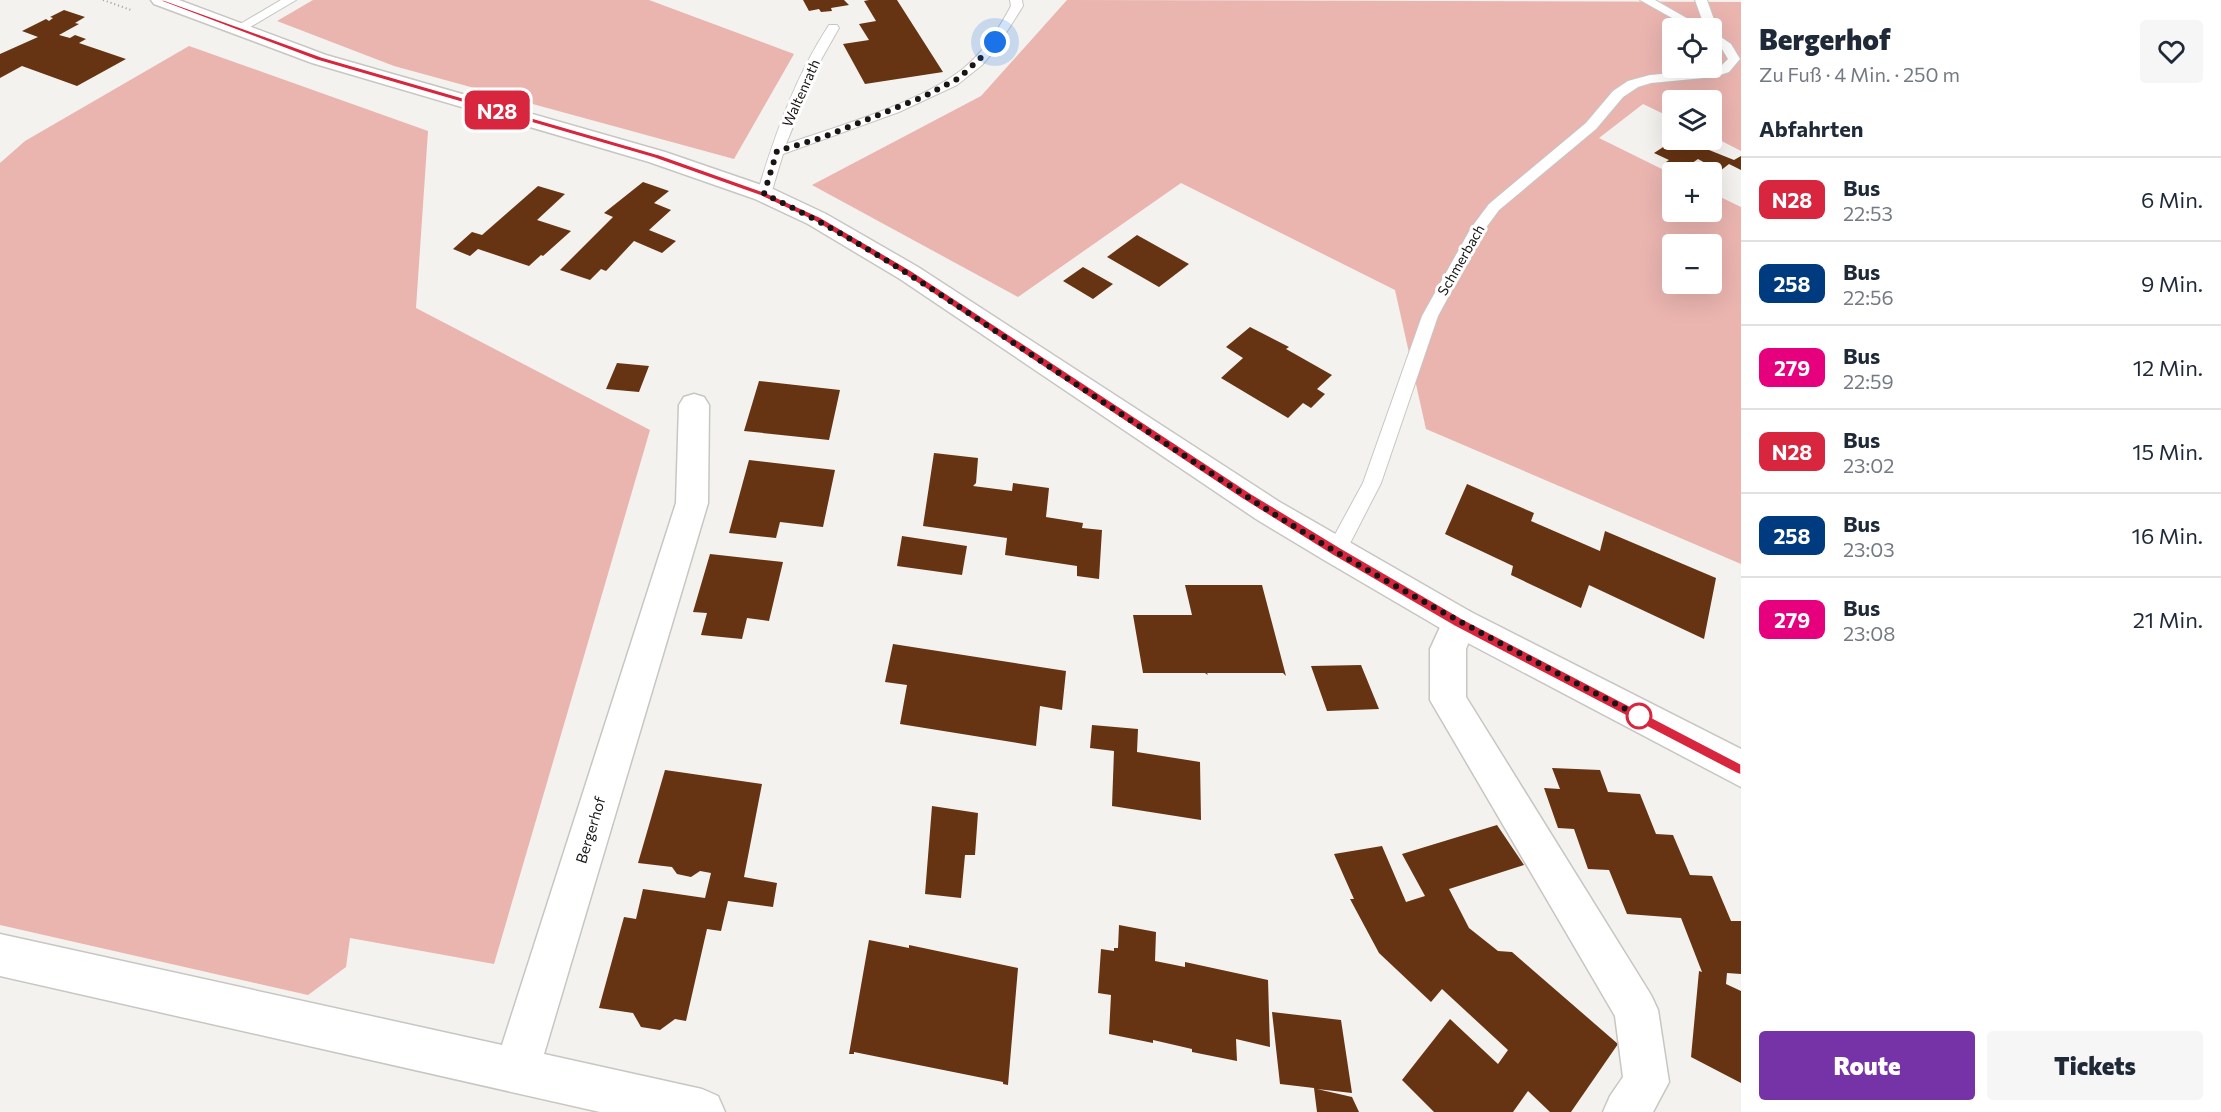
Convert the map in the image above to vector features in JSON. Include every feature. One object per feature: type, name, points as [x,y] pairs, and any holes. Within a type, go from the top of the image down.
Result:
[{"type":"street","points":[[161,0],[319,59],[657,157],[764,194],[817,219],[909,273],[1128,419],[1268,510],[1336,551],[1459,622],[1741,769]]},
{"type":"street","name":"Bergerhof","points":[[517,1069],[692,503],[694,405]]},
{"type":"street","points":[[1459,622],[1448,649],[1448,700],[1636,1010],[1646,1083],[1626,1112]]},
{"type":"street","points":[[0,955],[517,1069],[696,1111]]},
{"type":"lane","points":[[226,26],[290,0]]},
{"type":"lane","points":[[777,151],[851,126],[923,97],[959,78],[986,53],[1005,30],[1017,6],[1016,0]]},
{"type":"lane","points":[[1646,0],[1679,18]]},
{"type":"lane","points":[[1701,0],[1708,18]]},
{"type":"lane","name":"Waltenrath","points":[[764,194],[785,126],[812,65],[833,28]]},
{"type":"lane","name":"Schmerbach","points":[[1722,42],[1734,59],[1722,70]]},
{"type":"lane","name":"Schmerbach","points":[[1336,551],[1372,483],[1430,316],[1478,228],[1494,207],[1591,126],[1618,94],[1634,84],[1662,78]]},
{"type":"shaded area","points":[[313,0],[649,0],[794,54],[734,159],[394,66],[277,21]]},
{"type":"shaded area","points":[[1067,0],[1741,2],[1741,151],[1722,141],[1722,90],[1662,90],[1662,113],[1643,104],[1599,138],[1662,169],[1662,222],[1722,222],[1722,198],[1741,207],[1741,564],[1426,429],[1395,290],[1181,183],[1018,297],[812,185],[981,96]]},
{"type":"shaded area","points":[[189,46],[428,131],[416,308],[650,430],[494,964],[350,938],[346,967],[308,995],[0,925],[0,163],[25,141]]},
{"type":"building","points":[[803,0],[844,0],[849,5],[831,8],[832,11],[821,12],[819,9],[809,11]]},
{"type":"building","points":[[897,0],[943,72],[865,84],[843,44],[869,40],[859,24],[876,21],[864,1]]},
{"type":"building","points":[[64,10],[85,17],[75,23],[79,24],[59,35],[70,38],[75,35],[86,39],[79,43],[126,59],[77,86],[22,66],[0,78],[0,54],[38,37],[22,31],[46,19],[49,21],[53,18],[50,17]]},
{"type":"building","points":[[1662,148],[1662,150],[1709,150],[1734,160],[1741,156],[1741,170],[1729,164],[1722,169],[1722,162],[1704,162],[1698,159],[1694,162],[1666,162],[1669,160],[1654,153]]},
{"type":"building","points":[[643,182],[669,191],[654,203],[671,210],[649,230],[676,241],[662,253],[634,241],[606,271],[601,269],[590,280],[560,270],[613,217],[604,213]]},
{"type":"building","points":[[538,186],[565,194],[537,220],[571,231],[543,256],[541,255],[529,266],[478,249],[470,256],[453,249],[472,232],[482,235]]},
{"type":"building","points":[[1137,235],[1189,264],[1159,287],[1107,257]]},
{"type":"building","points":[[1083,267],[1113,284],[1093,299],[1063,281]]},
{"type":"building","points":[[1250,327],[1289,347],[1286,349],[1332,375],[1317,389],[1325,394],[1311,408],[1303,403],[1288,418],[1221,378],[1243,358],[1226,347]]},
{"type":"building","points":[[617,363],[649,366],[639,392],[606,389]]},
{"type":"building","points":[[759,381],[840,390],[829,440],[744,431]]},
{"type":"building","points":[[934,453],[978,458],[976,483],[973,486],[1012,491],[1013,483],[1049,488],[1046,517],[1083,523],[1082,528],[1102,530],[1099,579],[1077,576],[1077,566],[1005,555],[1007,538],[923,526]]},
{"type":"building","points":[[749,460],[835,470],[823,527],[780,522],[776,538],[729,533]]},
{"type":"building","points":[[1467,484],[1534,513],[1531,521],[1600,551],[1605,531],[1716,578],[1704,639],[1589,585],[1581,608],[1511,575],[1513,566],[1445,534]]},
{"type":"building","points":[[902,536],[967,546],[962,575],[897,566]]},
{"type":"building","points":[[710,554],[783,562],[769,621],[747,618],[742,639],[701,635],[707,613],[693,612]]},
{"type":"building","points":[[1185,585],[1262,585],[1286,676],[1283,673],[1207,673],[1208,675],[1205,673],[1143,673],[1133,615],[1192,615]]},
{"type":"building","points":[[893,644],[1066,671],[1062,710],[1040,706],[1036,746],[900,724],[907,685],[885,682]]},
{"type":"building","points":[[1361,665],[1379,709],[1327,711],[1311,666]]},
{"type":"building","points":[[1092,725],[1138,729],[1137,752],[1200,762],[1201,820],[1112,806],[1114,751],[1090,748]]},
{"type":"building","points":[[1552,768],[1600,770],[1608,792],[1640,794],[1656,834],[1673,835],[1690,875],[1712,876],[1731,921],[1741,921],[1741,974],[1727,973],[1726,984],[1741,991],[1741,1083],[1691,1057],[1699,971],[1702,972],[1681,918],[1627,914],[1609,870],[1588,869],[1574,829],[1558,828],[1544,788],[1560,789]]},
{"type":"building","points":[[665,770],[762,784],[744,877],[777,883],[773,907],[728,901],[721,931],[707,929],[686,1021],[675,1019],[660,1030],[641,1027],[633,1013],[599,1008],[624,917],[636,919],[643,889],[705,898],[711,873],[700,871],[691,877],[677,874],[672,867],[638,863]]},
{"type":"building","points":[[932,806],[978,813],[975,855],[965,855],[961,898],[925,894]]},
{"type":"building","points":[[1497,825],[1524,865],[1449,889],[1469,928],[1498,951],[1512,952],[1618,1044],[1571,1112],[1550,1112],[1528,1091],[1513,1112],[1434,1112],[1402,1080],[1450,1019],[1498,1064],[1508,1050],[1442,989],[1431,1002],[1379,953],[1350,899],[1354,899],[1334,854],[1382,846],[1406,902],[1425,896],[1402,854]]},
{"type":"building","points":[[1119,925],[1156,932],[1155,961],[1185,967],[1185,962],[1268,980],[1270,1047],[1236,1039],[1237,1061],[1192,1052],[1192,1049],[1153,1040],[1153,1043],[1109,1034],[1111,995],[1098,993],[1101,949],[1114,951],[1114,948],[1118,948]]},
{"type":"building","points":[[869,940],[909,948],[909,945],[1018,968],[1008,1085],[1003,1082],[854,1052],[854,1054],[849,1054]]},
{"type":"building","points":[[1272,1012],[1341,1020],[1352,1093],[1317,1089],[1352,1097],[1359,1112],[1317,1112],[1314,1088],[1280,1084]]},
{"type":"bus line","name":"N28","points":[[161,0],[236,30],[319,59],[657,157],[764,194],[817,219],[909,273],[1128,419],[1268,510],[1336,551],[1459,622],[1741,769]]},
{"type":"route","points":[[995,42],[959,78],[923,97],[821,138],[777,151],[764,194],[817,219],[909,273],[1128,419],[1302,531],[1459,622],[1645,719],[1639,716]]}]
